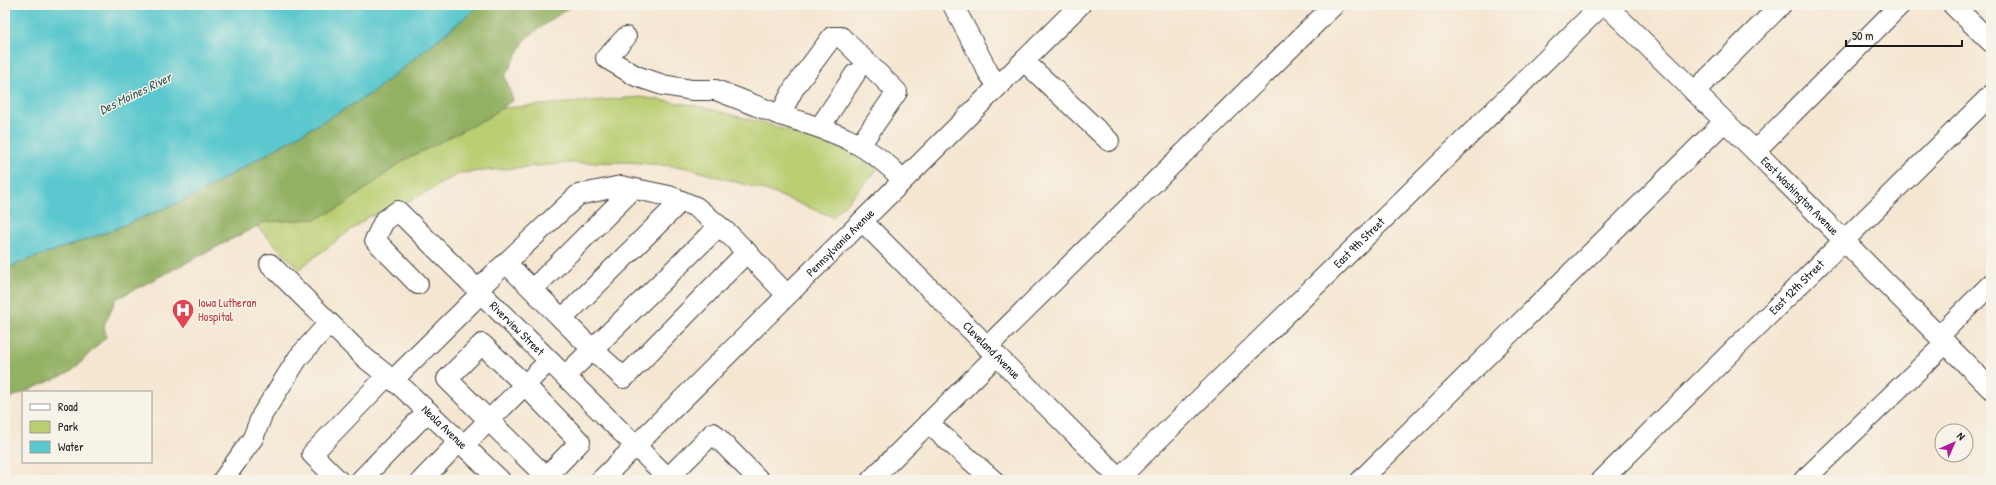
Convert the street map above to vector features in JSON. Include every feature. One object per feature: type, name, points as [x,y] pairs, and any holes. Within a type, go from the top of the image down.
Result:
[{"type":"street","points":[[953,5],[988,72],[998,86]]},
{"type":"street","name":"Pennsylvania Avenue","points":[[600,480],[1080,5]]},
{"type":"street","points":[[871,480],[928,423],[992,351],[1334,5]]},
{"type":"street","name":"East 9th Street","points":[[1119,479],[1602,5]]},
{"type":"street","name":"East Washington Avenue","points":[[1606,5],[1991,389]]},
{"type":"street","points":[[1694,92],[1781,5]]},
{"type":"street","points":[[1754,151],[1900,5]]},
{"type":"street","points":[[1953,5],[1991,42]]},
{"type":"street","points":[[626,37],[606,58],[636,76],[662,85],[692,90],[716,90],[780,115],[820,127],[867,148],[903,180]]},
{"type":"street","points":[[780,115],[794,88],[832,37],[841,37],[897,92],[860,145]]},
{"type":"street","points":[[1024,61],[1109,141]]},
{"type":"street","points":[[820,127],[855,74]]},
{"type":"street","name":"East 12th Street","points":[[1602,480],[1991,95]]},
{"type":"street","points":[[1361,480],[1724,122]]},
{"type":"street","points":[[338,480],[312,454],[479,291],[506,262],[578,195],[621,186],[669,196],[696,207],[747,252],[787,295]]},
{"type":"street","points":[[533,290],[633,189]]},
{"type":"street","points":[[562,319],[681,201]]},
{"type":"street","name":"Riverview Street","points":[[418,284],[375,240],[384,221],[398,211],[636,446],[667,479]]},
{"type":"street","name":"Cleveland Avenue","points":[[862,221],[1119,479]]},
{"type":"street","points":[[565,376],[719,226]]},
{"type":"street","points":[[506,262],[592,349],[624,378],[747,252]]},
{"type":"street","name":"Neola Avenue","points":[[270,264],[365,358],[428,411],[500,480]]},
{"type":"street","points":[[1804,480],[1942,339],[1991,284]]},
{"type":"street","points":[[223,480],[254,438],[262,415],[298,358],[329,323]]},
{"type":"street","points":[[482,344],[525,385],[580,442],[546,477],[447,379],[482,344]]},
{"type":"street","points":[[422,480],[488,421],[549,361]]},
{"type":"street","points":[[362,480],[428,411]]},
{"type":"street","points":[[928,423],[993,480]]},
{"type":"street","points":[[667,479],[713,433],[759,480]]},
{"type":"green space","points":[[480,5],[572,5],[526,38],[505,76],[513,100],[487,118],[403,161],[341,207],[316,219],[265,222],[116,299],[104,325],[106,337],[71,372],[26,391],[22,391],[22,393],[5,400],[5,270],[19,263],[105,233],[192,197],[372,93]]},
{"type":"green space","points":[[640,97],[698,106],[771,125],[850,151],[878,169],[833,217],[768,191],[683,167],[628,162],[569,163],[460,173],[411,200],[368,217],[299,269],[227,196],[479,110]]},
{"type":"water","name":"Des Moines River","points":[[5,5],[480,5],[372,93],[192,197],[105,233],[19,263],[5,270]]},
{"type":"place","name":"Iowa Lutheran Hospital","points":[[183,330]]}]
